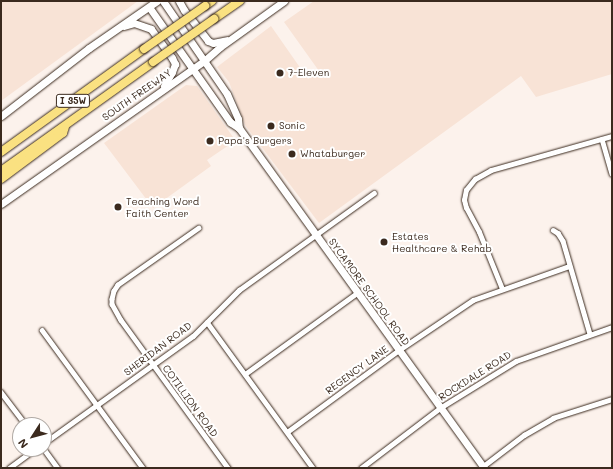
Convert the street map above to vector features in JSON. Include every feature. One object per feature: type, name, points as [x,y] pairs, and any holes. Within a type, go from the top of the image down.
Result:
[{"type":"highway","name":"I 35W","points":[[1,152],[212,1]]},
{"type":"highway","name":"SOUTH FREEWAY","points":[[1,171],[240,1]]},
{"type":"highway","points":[[1,179],[63,133],[65,125]]},
{"type":"main road","points":[[1,116],[147,4],[157,1]]},
{"type":"main road","name":"SYCAMORE SCHOOL ROAD","points":[[163,1],[227,94],[238,119],[239,128]]},
{"type":"main road","points":[[179,1],[184,10],[208,41],[213,43],[231,39]]},
{"type":"main road","name":"SOUTH FREEWAY","points":[[1,204],[204,61],[231,39],[284,1]]},
{"type":"main road","name":"SYCAMORE SCHOOL ROAD","points":[[147,4],[230,122],[239,128],[482,467]]},
{"type":"main road","points":[[115,29],[134,23],[151,29],[174,64],[169,80],[160,91]]},
{"type":"street","points":[[502,289],[479,232],[466,208],[464,200],[466,190],[475,179],[491,170],[612,136]]},
{"type":"street","points":[[602,139],[612,174]]},
{"type":"street","name":"SHERIDAN ROAD","points":[[52,437],[193,336],[238,290],[316,236],[374,193]]},
{"type":"street","name":"COTILLION ROAD","points":[[199,228],[131,276],[114,291],[112,304],[121,320],[228,468]]},
{"type":"street","points":[[553,230],[558,233],[563,241],[569,266],[590,334]]},
{"type":"street","name":"REGENCY LANE","points":[[287,432],[399,350],[473,300],[569,266]]},
{"type":"street","points":[[245,374],[357,293]]},
{"type":"street","points":[[207,322],[313,468]]},
{"type":"street","name":"ROCKDALE ROAD","points":[[361,468],[440,408],[516,360],[612,327]]},
{"type":"street","points":[[42,330],[143,468]]},
{"type":"street","points":[[1,392],[20,417]]},
{"type":"street","points":[[482,467],[524,435],[553,418],[612,399]]},
{"type":"street","points":[[9,468],[24,457]]},
{"type":"street","points":[[50,457],[58,468]]},
{"type":"shaded area","points":[[1,1],[138,1],[1,101]]},
{"type":"shaded area","points":[[314,1],[612,1],[612,74],[536,97],[521,76],[319,223],[245,125],[229,82],[217,67],[271,26],[308,79],[319,71],[284,22]]},
{"type":"shaded area","points":[[186,85],[197,86],[233,137],[232,143],[207,160],[211,166],[153,208],[104,143]]},
{"type":"place","name":"7-Eleven","points":[[280,73]]},
{"type":"place","name":"Sonic","points":[[271,126]]},
{"type":"place","name":"Papa's Burgers","points":[[210,141]]},
{"type":"place","name":"Whataburger","points":[[292,154]]},
{"type":"place","name":"Teaching Word Faith Center","points":[[118,207]]},
{"type":"place","name":"Estates Healthcare & Rehab","points":[[384,242]]}]
